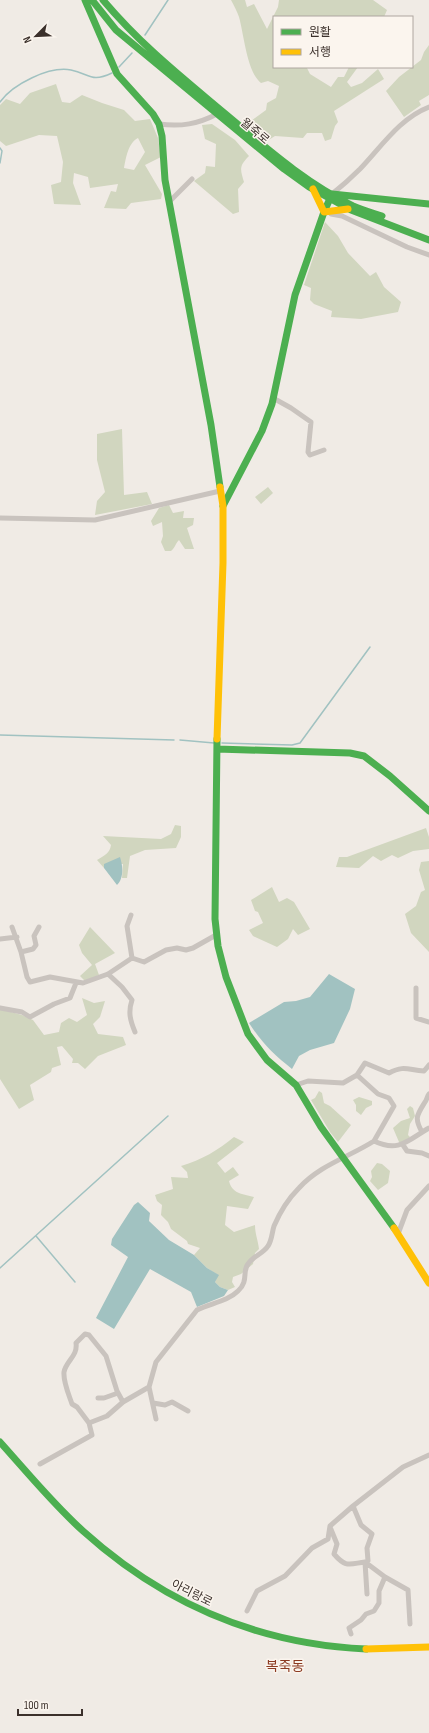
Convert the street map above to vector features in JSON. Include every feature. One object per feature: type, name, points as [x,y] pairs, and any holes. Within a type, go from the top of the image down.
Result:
[{"type":"main road","points":[[80,0],[88,8]]},
{"type":"main road","points":[[85,0],[117,74],[159,124],[162,136],[164,170],[211,425],[223,506],[223,569],[215,867],[216,935],[226,977],[248,1034],[267,1060],[296,1085],[321,1127],[398,1234],[429,1283]]},
{"type":"main road","name":"월죽로","points":[[92,0],[116,30],[284,169],[312,189],[429,235]]},
{"type":"main road","name":"월죽로","points":[[105,1],[126,27],[160,58],[286,163],[348,209],[429,240]]},
{"type":"main road","points":[[312,189],[323,214]]},
{"type":"main road","points":[[223,506],[262,431],[273,398],[295,295],[323,214],[331,196],[429,204]]},
{"type":"main road","points":[[323,214],[348,209]]},
{"type":"main road","points":[[217,749],[350,753],[364,756],[390,776],[429,811]]},
{"type":"main road","name":"아리랑로","points":[[0,1442],[63,1510],[107,1551],[164,1592],[227,1625]]},
{"type":"main road","name":"아리랑로","points":[[0,1451],[59,1514],[96,1550],[127,1574],[185,1610],[281,1645],[320,1652],[382,1656],[429,1653]]},
{"type":"main road","name":"아리랑로","points":[[251,1633],[283,1640],[354,1649],[382,1650],[429,1647]]},
{"type":"street","points":[[331,196],[360,169],[406,120],[420,110],[429,107]]},
{"type":"street","points":[[159,124],[170,126],[192,124],[202,122],[217,114]]},
{"type":"street","points":[[170,201],[192,179]]},
{"type":"street","points":[[323,214],[342,216],[407,247],[429,255]]},
{"type":"street","points":[[273,398],[311,422],[308,452],[310,455],[324,450]]},
{"type":"street","points":[[0,518],[95,520],[220,491]]},
{"type":"street","points":[[131,915],[127,931],[130,939],[132,958]]},
{"type":"street","points":[[21,952],[33,949],[36,946],[34,936],[39,926]]},
{"type":"street","points":[[12,927],[17,937],[26,977],[30,982],[50,977],[66,979],[76,983],[93,980],[108,974],[132,958]]},
{"type":"street","points":[[132,958],[144,962],[166,950],[177,948],[186,950],[216,935]]},
{"type":"street","points":[[0,939],[17,937]]},
{"type":"street","points":[[108,974],[122,987],[132,1000],[129,1018],[135,1032]]},
{"type":"street","points":[[0,1008],[22,1012],[30,1018],[54,1004],[70,998],[76,983]]},
{"type":"street","points":[[416,988],[416,1018],[429,1022]]},
{"type":"street","points":[[296,1085],[308,1081],[343,1083],[357,1075],[365,1063],[389,1073],[399,1068],[406,1067],[412,1070],[424,1071],[429,1065]]},
{"type":"street","points":[[156,1420],[149,1387],[156,1362],[197,1310],[204,1306],[217,1303],[237,1292],[244,1283],[246,1265],[254,1256],[262,1252],[268,1246],[275,1225],[289,1200],[312,1176],[343,1156],[374,1141],[394,1106],[389,1098],[378,1094],[357,1075]]},
{"type":"street","points":[[422,1132],[416,1123],[417,1115],[427,1100],[429,1094]]},
{"type":"street","points":[[374,1141],[389,1146],[403,1145],[429,1128]]},
{"type":"street","points":[[403,1145],[408,1151],[418,1152],[429,1156]]},
{"type":"street","points":[[398,1234],[407,1210],[429,1186]]},
{"type":"street","points":[[40,1464],[92,1435],[89,1422],[77,1407],[72,1404],[64,1374],[65,1368],[77,1349],[76,1343],[85,1334],[89,1335],[106,1356],[118,1393],[123,1402]]},
{"type":"street","points":[[89,1422],[107,1416],[123,1402],[149,1387]]},
{"type":"street","points":[[98,1398],[104,1398],[118,1393]]},
{"type":"street","points":[[153,1403],[165,1405],[172,1402],[188,1411]]},
{"type":"street","points":[[246,1611],[257,1591],[285,1576],[312,1548],[328,1539],[330,1526],[353,1506],[403,1467],[429,1455]]},
{"type":"street","points":[[353,1506],[361,1525],[372,1534],[367,1548],[368,1561],[365,1562],[367,1594]]},
{"type":"street","points":[[330,1526],[337,1544],[334,1554],[341,1562],[345,1565],[365,1562],[385,1577],[408,1590],[410,1624]]},
{"type":"street","points":[[351,1634],[349,1628],[361,1620],[366,1614],[374,1611],[380,1603],[379,1591],[385,1577]]},
{"type":"green space","points":[[231,0],[245,0],[247,7],[254,4],[267,29],[273,17],[273,68],[307,68],[310,74],[331,87],[338,77],[344,77],[348,68],[357,68],[347,82],[351,87],[362,83],[378,69],[384,79],[334,111],[338,122],[335,126],[331,139],[325,141],[322,133],[307,133],[303,138],[275,136],[267,141],[247,124],[266,110],[267,103],[276,98],[279,86],[268,81],[261,83],[256,78],[249,62],[239,17]]},
{"type":"green space","points":[[279,0],[373,0],[387,10],[384,16],[274,16],[278,7]]},
{"type":"green space","points":[[429,45],[429,95],[419,101],[421,105],[404,117],[386,91],[399,77],[411,68],[413,68],[413,66],[421,60]]},
{"type":"green space","points":[[56,84],[62,102],[70,103],[82,95],[124,110],[135,121],[150,119],[158,138],[161,157],[145,165],[162,194],[161,199],[131,203],[126,209],[104,208],[111,191],[116,192],[118,184],[90,188],[88,177],[74,173],[73,183],[81,205],[54,204],[51,185],[61,182],[63,162],[57,136],[39,135],[6,146],[0,141],[0,105],[6,99],[20,104],[30,93]],"holes":[[[138,138],[145,152],[134,170],[124,168],[130,147]]]},
{"type":"green space","points":[[212,124],[235,140],[249,156],[243,162],[241,168],[244,182],[238,189],[239,212],[233,214],[194,181],[205,173],[206,166],[215,167],[216,144],[205,139],[202,125]]},
{"type":"green space","points":[[325,222],[338,236],[348,253],[370,276],[376,272],[384,287],[401,302],[398,312],[361,319],[331,317],[332,311],[314,304],[310,300],[311,288],[304,285]]},
{"type":"green space","points":[[122,429],[124,495],[147,492],[152,504],[95,515],[97,501],[105,492],[97,460],[97,434]]},
{"type":"green space","points":[[268,487],[273,493],[261,504],[255,497]]},
{"type":"green space","points":[[169,505],[173,513],[184,511],[183,518],[194,518],[193,525],[187,528],[194,549],[185,549],[179,540],[171,551],[165,551],[161,542],[163,536],[162,522],[153,526],[151,521],[159,508]]},
{"type":"green space","points":[[175,825],[181,826],[181,837],[176,848],[145,850],[130,856],[127,878],[122,878],[123,864],[104,864],[104,868],[97,860],[106,854],[111,845],[103,836],[161,839],[171,834]]},
{"type":"green space","points":[[426,828],[429,837],[429,849],[413,851],[398,858],[392,855],[381,861],[373,856],[359,868],[336,867],[339,857],[347,857]]},
{"type":"green space","points":[[429,861],[429,952],[411,933],[405,914],[416,906],[421,892],[425,890],[419,870],[421,862]]},
{"type":"green space","points":[[272,887],[279,902],[287,898],[294,902],[310,929],[298,935],[293,929],[288,939],[277,947],[253,936],[249,930],[263,923],[258,912],[255,911],[251,900]]},
{"type":"green space","points":[[90,927],[115,953],[95,964],[99,975],[85,981],[80,976],[92,965],[82,953],[79,945]]},
{"type":"green space","points":[[82,998],[94,1003],[105,1001],[100,1017],[93,1024],[98,1034],[123,1037],[126,1045],[98,1056],[85,1069],[78,1063],[72,1063],[73,1059],[62,1046],[57,1047],[61,1065],[52,1068],[51,1072],[30,1085],[34,1100],[19,1109],[0,1079],[0,1009],[22,1015],[33,1020],[44,1035],[59,1032],[61,1023],[69,1018],[77,1022],[87,1015]]},
{"type":"green space","points":[[319,1091],[322,1093],[324,1103],[330,1106],[351,1125],[338,1142],[330,1132],[311,1100],[315,1098]]},
{"type":"green space","points":[[359,1097],[372,1101],[372,1105],[366,1108],[361,1115],[356,1111],[356,1105],[353,1100]]},
{"type":"green space","points":[[410,1106],[413,1108],[415,1116],[410,1124],[408,1135],[410,1137],[403,1143],[399,1142],[393,1128],[401,1121],[410,1118],[407,1109]]},
{"type":"green space","points":[[234,1137],[244,1142],[217,1163],[225,1173],[233,1167],[239,1175],[229,1181],[230,1185],[235,1191],[254,1197],[248,1209],[227,1206],[225,1225],[234,1232],[255,1225],[259,1249],[255,1253],[253,1264],[241,1274],[233,1277],[232,1282],[235,1287],[228,1290],[220,1287],[215,1282],[218,1275],[207,1268],[194,1255],[200,1248],[188,1244],[187,1241],[171,1229],[168,1222],[161,1215],[162,1205],[157,1201],[155,1195],[173,1189],[171,1177],[188,1178],[187,1172],[181,1166],[196,1161],[209,1154]]},
{"type":"green space","points":[[377,1163],[382,1164],[390,1171],[388,1183],[378,1190],[370,1181],[372,1177],[371,1171]]},
{"type":"water","points":[[120,857],[122,872],[121,879],[117,885],[104,868],[104,864]]},
{"type":"water","points":[[329,974],[355,989],[350,1009],[334,1043],[310,1050],[299,1056],[292,1069],[269,1048],[249,1023],[284,1002],[296,1001],[310,997]]},
{"type":"water","points":[[138,1202],[150,1213],[149,1221],[169,1240],[194,1255],[207,1268],[219,1275],[215,1282],[220,1287],[228,1290],[224,1296],[197,1307],[191,1292],[150,1269],[114,1329],[96,1318],[128,1257],[111,1245],[112,1239],[134,1205]]},
{"type":"waterway","points":[[145,35],[168,0]]},
{"type":"waterway","points":[[119,67],[132,53]]},
{"type":"waterway","points":[[0,102],[6,95],[22,83],[52,71],[62,69],[71,70],[95,78],[112,73]]},
{"type":"waterway","points":[[0,148],[2,151],[0,163]]},
{"type":"waterway","points":[[222,743],[292,745],[300,743],[370,647]]},
{"type":"waterway","points":[[0,735],[174,740]]},
{"type":"waterway","points":[[180,740],[214,743]]},
{"type":"waterway","points":[[0,1268],[168,1116]]},
{"type":"waterway","points":[[36,1236],[75,1282]]},
{"type":"traffic: fast","points":[[85,0],[117,74],[153,114],[159,124],[162,136],[165,180],[211,425],[220,487]]},
{"type":"traffic: fast","points":[[92,0],[116,30],[284,169],[309,187],[351,210],[429,240]]},
{"type":"traffic: fast","points":[[103,0],[131,31],[160,59],[269,151],[335,197],[356,207],[382,216]]},
{"type":"traffic: fast","points":[[223,506],[262,431],[272,404],[295,295],[324,212],[332,194],[429,204]]},
{"type":"traffic: fast","points":[[217,739],[215,919],[218,946],[226,977],[248,1034],[267,1060],[296,1085],[321,1127],[394,1228]]},
{"type":"traffic: fast","points":[[217,749],[350,753],[364,756],[390,776],[429,811]]},
{"type":"traffic: fast","points":[[0,1442],[51,1499],[83,1531],[114,1557],[146,1580],[179,1599],[214,1616],[250,1629],[287,1639],[366,1649]]},
{"type":"traffic: slow","points":[[313,189],[324,212],[348,209]]},
{"type":"traffic: slow","points":[[217,739],[223,563],[223,506],[220,487]]},
{"type":"traffic: slow","points":[[394,1228],[429,1283]]},
{"type":"traffic: slow","points":[[366,1649],[429,1647]]},
{"type":"district","name":"복죽동","points":[[285,1666]]}]
